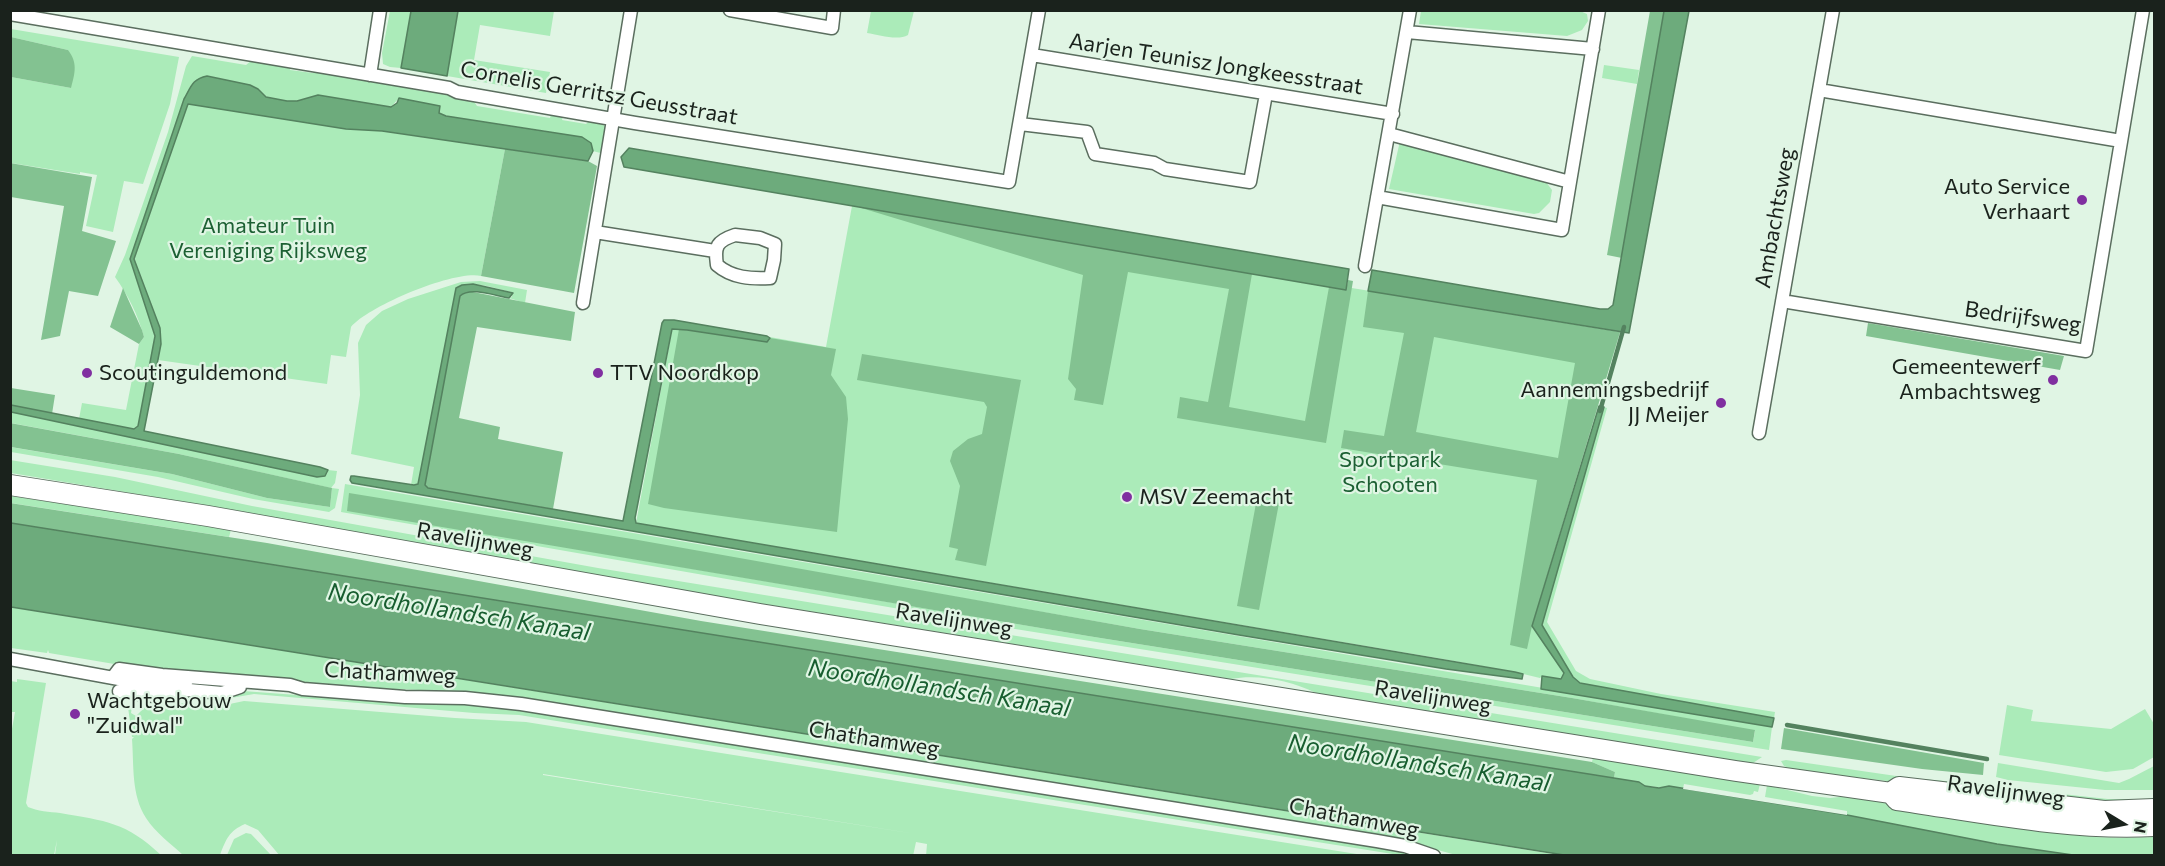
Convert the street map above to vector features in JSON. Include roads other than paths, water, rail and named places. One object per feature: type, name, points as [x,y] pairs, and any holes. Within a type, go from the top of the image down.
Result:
[{"type":"main road","name":"Ravelijnweg","points":[[10,485],[198,514],[760,614],[1736,771],[1891,793],[1897,800],[2109,828],[2154,826]]},
{"type":"main road","name":"Ravelijnweg","points":[[1891,793],[1899,787],[2104,811],[2154,809]]},
{"type":"street","points":[[370,75],[380,10]]},
{"type":"street","points":[[583,303],[631,10]]},
{"type":"street","points":[[730,10],[832,28],[834,10]]},
{"type":"street","name":"Cornelis Gerritsz Geusstraat","points":[[10,14],[34,14],[449,88],[457,93],[613,120],[1009,182],[1039,10]]},
{"type":"street","points":[[1365,266],[1410,10]]},
{"type":"street","points":[[1377,197],[1562,230],[1599,10]]},
{"type":"street","name":"Ambachtsweg","points":[[1759,433],[1833,10]]},
{"type":"street","name":"Bedrijfsweg","points":[[1782,301],[2086,351],[2143,10]]},
{"type":"street","points":[[1407,32],[1593,49]]},
{"type":"street","name":"Aarjen Teunisz Jongkeesstraat","points":[[1032,55],[1393,114]]},
{"type":"street","points":[[1819,90],[2121,141]]},
{"type":"street","points":[[1020,124],[1087,132],[1095,154],[1154,163],[1165,169],[1250,182],[1266,94]]},
{"type":"street","points":[[1389,134],[1570,182]]},
{"type":"street","points":[[595,232],[715,251]]},
{"type":"street","points":[[735,235],[760,238],[775,244],[770,278],[755,279],[728,274],[717,265],[715,251],[722,240],[735,235]]},
{"type":"street","name":"Chathamweg","points":[[10,659],[158,686],[191,683],[290,691],[303,688]]},
{"type":"street","name":"Chathamweg","points":[[113,677],[119,669],[405,697],[472,699],[521,704],[1366,839],[1405,846],[1434,855]]},
{"type":"street","name":"Chathamweg","points":[[118,691],[154,696],[189,690],[222,693],[240,687]]},
{"type":"water","points":[[411,11],[458,11],[447,76],[401,68]]},
{"type":"water","points":[[1664,11],[1689,11],[1629,333],[1368,291],[1372,270],[1600,309],[1608,309],[1613,305]]},
{"type":"water","points":[[207,76],[250,85],[266,97],[287,101],[297,101],[318,95],[391,107],[397,103],[399,98],[440,106],[439,113],[446,116],[582,137],[591,143],[593,151],[588,161],[382,131],[346,129],[188,104],[134,259],[160,328],[161,344],[144,431],[320,467],[328,470],[325,476],[317,477],[11,412],[11,405],[134,429],[138,426],[155,336],[130,259],[184,99],[195,81]]},
{"type":"water","points":[[629,148],[1349,269],[1346,290],[624,167],[621,157]]},
{"type":"water","points":[[473,284],[513,293],[509,298],[476,292],[464,293],[460,296],[425,485],[428,488],[623,521],[664,320],[767,336],[770,338],[767,342],[672,329],[635,518],[636,523],[1515,672],[1523,674],[1522,679],[1239,635],[352,483],[351,476],[418,484],[456,288]]},
{"type":"water","points":[[1599,406],[1604,407],[1542,625],[1573,677],[1580,683],[1774,718],[1772,727],[1541,689],[1542,676],[1561,679],[1564,673],[1532,626]]},
{"type":"water","name":"Noordhollandsch Kanaal","points":[[11,523],[1639,782],[1645,786],[1659,788],[1669,786],[1847,815],[1997,844],[2073,855],[1564,855],[11,607]]},
{"type":"waterway","points":[[1600,411],[1624,327]]},
{"type":"waterway","points":[[1787,725],[1987,759]]},
{"type":"place","name":"Auto Service Verhaart","points":[[2082,200]]},
{"type":"place","name":"Scoutinguldemond","points":[[87,373]]},
{"type":"place","name":"TTV Noordkop","points":[[598,373]]},
{"type":"place","name":"Gemeentewerf Ambachtsweg","points":[[2053,380]]},
{"type":"place","name":"Aannemingsbedrijf JJ Meijer","points":[[1721,403]]},
{"type":"place","name":"MSV Zeemacht","points":[[1127,497]]},
{"type":"place","name":"Wachtgebouw \"Zuidwal\"","points":[[75,714]]},
{"type":"park label","name":"Amateur Tuin Vereniging Rijksweg","points":[[268,238]]},
{"type":"park label","name":"Sportpark Schooten","points":[[1390,473]]}]
